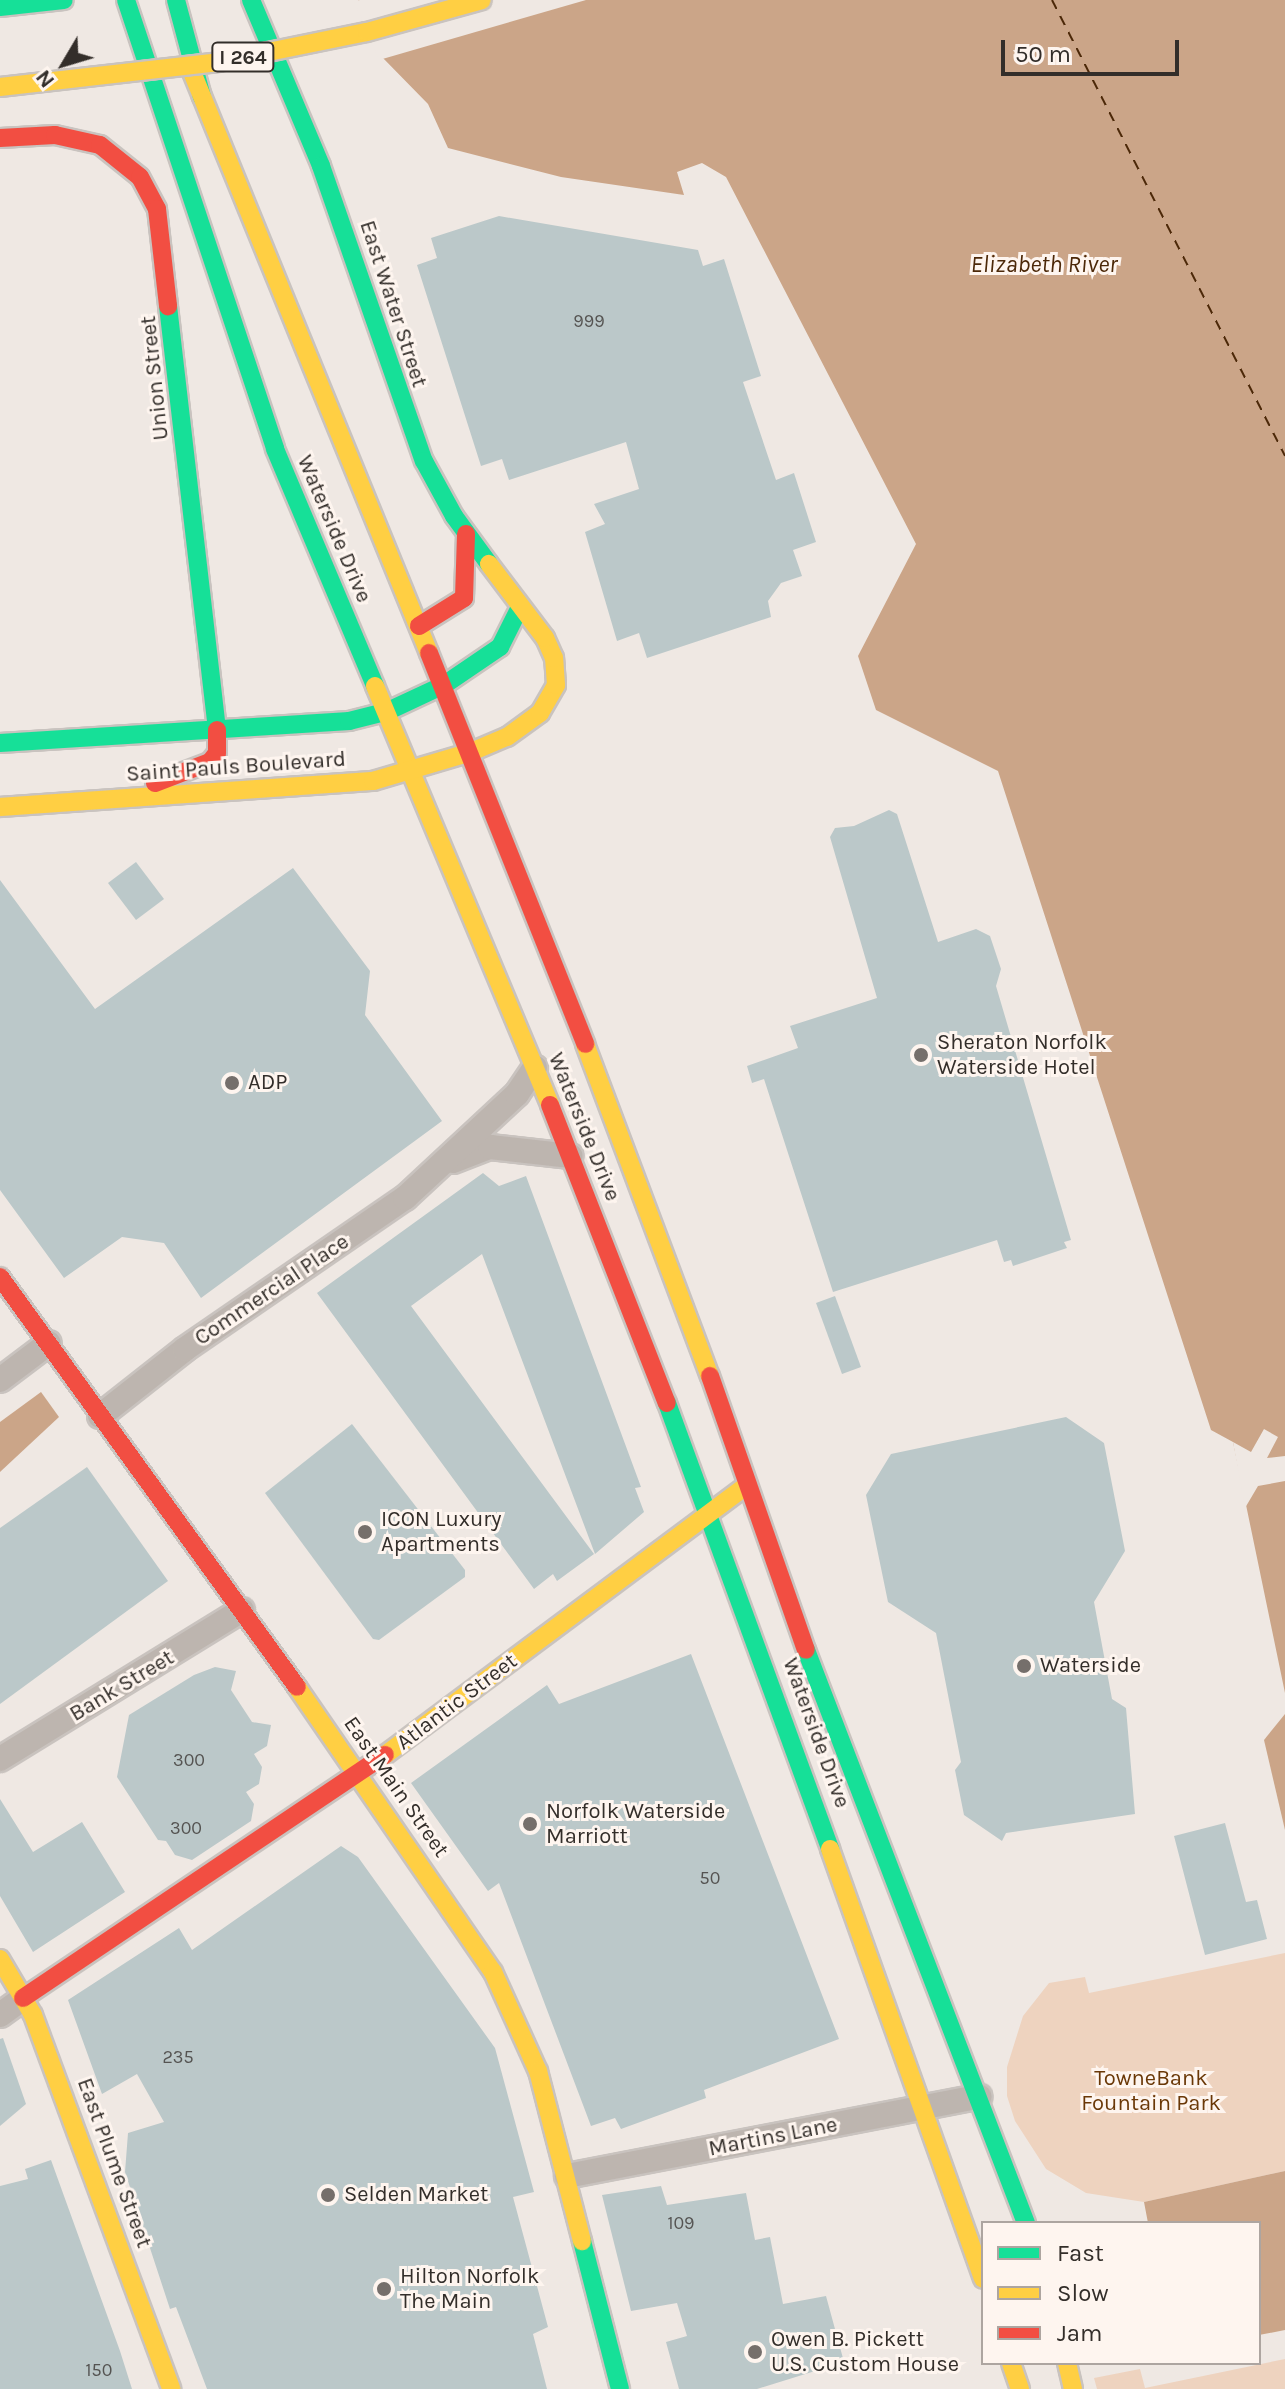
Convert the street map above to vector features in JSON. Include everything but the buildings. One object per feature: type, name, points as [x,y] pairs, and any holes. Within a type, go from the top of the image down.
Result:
[{"type":"main road","points":[[0,7],[64,0]]},
{"type":"main road","name":"Waterside Drive","points":[[126,0],[275,449],[535,1067],[710,1513],[926,2109],[981,2273]]},
{"type":"main road","points":[[163,0],[202,97]]},
{"type":"main road","points":[[176,0],[202,97]]},
{"type":"main road","name":"East Water Street","points":[[251,0],[321,166],[405,418],[434,481],[466,534],[550,648],[556,685],[530,721],[471,752]]},
{"type":"main road","name":"I 264","points":[[0,87],[219,62],[367,32],[482,0]]},
{"type":"main road","name":"Waterside Drive","points":[[202,97],[471,752],[625,1147],[747,1485],[1025,2221]]},
{"type":"main road","name":"Union Street","points":[[0,138],[70,136],[100,145],[140,177],[157,209],[217,730]]},
{"type":"main road","points":[[466,534],[466,592]]},
{"type":"main road","points":[[419,626],[456,607],[466,592],[498,577]]},
{"type":"main road","points":[[444,685],[500,647],[520,607]]},
{"type":"main road","name":"Saint Pauls Boulevard","points":[[0,743],[349,721],[386,712],[444,685]]},
{"type":"main road","points":[[102,801],[210,762],[217,753],[217,730]]},
{"type":"main road","name":"Saint Pauls Boulevard","points":[[0,807],[373,781],[413,772],[471,752]]},
{"type":"main road","name":"East Main Street","points":[[0,1277],[242,1610],[493,1972],[538,2071],[620,2389]]},
{"type":"main road","name":"Atlantic Street","points":[[23,1998],[359,1775],[747,1485]]},
{"type":"main road","name":"East Plume Street","points":[[0,1959],[23,1998],[171,2389]]},
{"type":"main road","points":[[881,1984],[912,1997],[942,1999]]},
{"type":"main road","points":[[1012,2365],[1020,2389]]},
{"type":"main road","points":[[1067,2365],[1073,2389]]},
{"type":"street","name":"Commercial Place","points":[[100,1416],[185,1349],[405,1198],[517,1094],[535,1067]]},
{"type":"street","name":"Commercial Place","points":[[444,1164],[490,1147],[570,1156]]},
{"type":"street","points":[[0,1380],[49,1343]]},
{"type":"street","name":"Bank Street","points":[[0,1759],[242,1610]]},
{"type":"street","name":"Atlantic Street","points":[[0,2015],[23,1998]]},
{"type":"street","name":"Martins Lane","points":[[567,2176],[979,2097]]},
{"type":"green space","name":"TowneBank Fountain Park","points":[[1285,1953],[1285,2171],[1144,2202],[1086,2193],[1046,2169],[1015,2121],[1007,2096],[1007,2067],[1023,2016],[1049,1983],[1085,1977],[1089,1993]]},
{"type":"green space","points":[[1285,2359],[1285,2389],[1097,2389],[1094,2378],[1140,2369],[1145,2388]]},
{"type":"water","name":"Elizabeth River","points":[[358,0],[1285,0],[1285,1693],[1233,1442],[1211,1430],[998,771],[876,710],[858,656],[916,544],[726,177],[702,163],[677,172],[684,195],[561,177],[448,148],[428,104],[382,57]]},
{"type":"water","points":[[41,1392],[59,1417],[0,1472],[0,1422]]},
{"type":"water","points":[[1285,1714],[1285,1830],[1264,1740]]},
{"type":"water","points":[[1285,2171],[1285,2330],[1261,2335],[1261,2221],[1148,2221],[1144,2202]]},
{"type":"pier","points":[[360,0],[586,0],[379,60],[354,1]]},
{"type":"pier","points":[[1264,1429],[1278,1437],[1267,1458],[1285,1456],[1285,1481],[1258,1486],[1245,1508],[1233,1442],[1251,1452]]},
{"type":"ferry route","points":[[1052,0],[1285,456]]},
{"type":"traffic: fast","points":[[0,7],[64,0]]},
{"type":"traffic: fast","points":[[126,0],[275,449],[375,686]]},
{"type":"traffic: fast","points":[[176,0],[202,97]]},
{"type":"traffic: fast","points":[[251,0],[321,166],[424,461],[454,516],[489,564]]},
{"type":"traffic: fast","points":[[168,306],[217,730]]},
{"type":"traffic: fast","points":[[444,685],[500,647],[520,607]]},
{"type":"traffic: fast","points":[[0,743],[349,721],[386,712],[444,685]]},
{"type":"traffic: fast","points":[[667,1403],[830,1849]]},
{"type":"traffic: fast","points":[[806,1650],[1025,2221]]},
{"type":"traffic: fast","points":[[582,2241],[620,2389]]},
{"type":"traffic: slow","points":[[0,87],[219,62],[367,32],[482,0]]},
{"type":"traffic: slow","points":[[190,67],[429,653]]},
{"type":"traffic: slow","points":[[471,752],[507,737],[540,713],[556,685],[554,658],[545,638],[489,564]]},
{"type":"traffic: slow","points":[[375,686],[550,1105]]},
{"type":"traffic: slow","points":[[0,807],[373,781],[471,752]]},
{"type":"traffic: slow","points":[[585,1044],[710,1376]]},
{"type":"traffic: slow","points":[[385,1755],[747,1485]]},
{"type":"traffic: slow","points":[[297,1687],[493,1972],[538,2071],[582,2241]]},
{"type":"traffic: slow","points":[[830,1849],[981,2273]]},
{"type":"traffic: slow","points":[[0,1959],[33,2015],[171,2389]]},
{"type":"traffic: slow","points":[[1012,2365],[1020,2389]]},
{"type":"traffic: slow","points":[[1067,2365],[1073,2389]]},
{"type":"traffic: jam","points":[[0,138],[55,135],[100,145],[140,177],[157,209],[168,306]]},
{"type":"traffic: jam","points":[[419,626],[464,598],[466,534]]},
{"type":"traffic: jam","points":[[429,653],[585,1044]]},
{"type":"traffic: jam","points":[[155,783],[210,762],[217,753],[217,730]]},
{"type":"traffic: jam","points":[[550,1105],[667,1403]]},
{"type":"traffic: jam","points":[[0,1277],[297,1687]]},
{"type":"traffic: jam","points":[[710,1376],[806,1650]]},
{"type":"traffic: jam","points":[[23,1998],[385,1755]]},
{"type":"place","name":"Sheraton Norfolk Waterside Hotel","points":[[921,1055]]},
{"type":"place","name":"ADP","points":[[232,1083]]},
{"type":"place","name":"ICON Luxury Apartments","points":[[365,1532]]},
{"type":"place","name":"Waterside","points":[[1024,1666]]},
{"type":"place","name":"Norfolk Waterside Marriott","points":[[530,1824]]},
{"type":"place","name":"Selden Market","points":[[328,2195]]},
{"type":"place","name":"Hilton Norfolk The Main","points":[[384,2289]]},
{"type":"place","name":"Owen B. Pickett U.S. Custom House","points":[[755,2352]]}]
